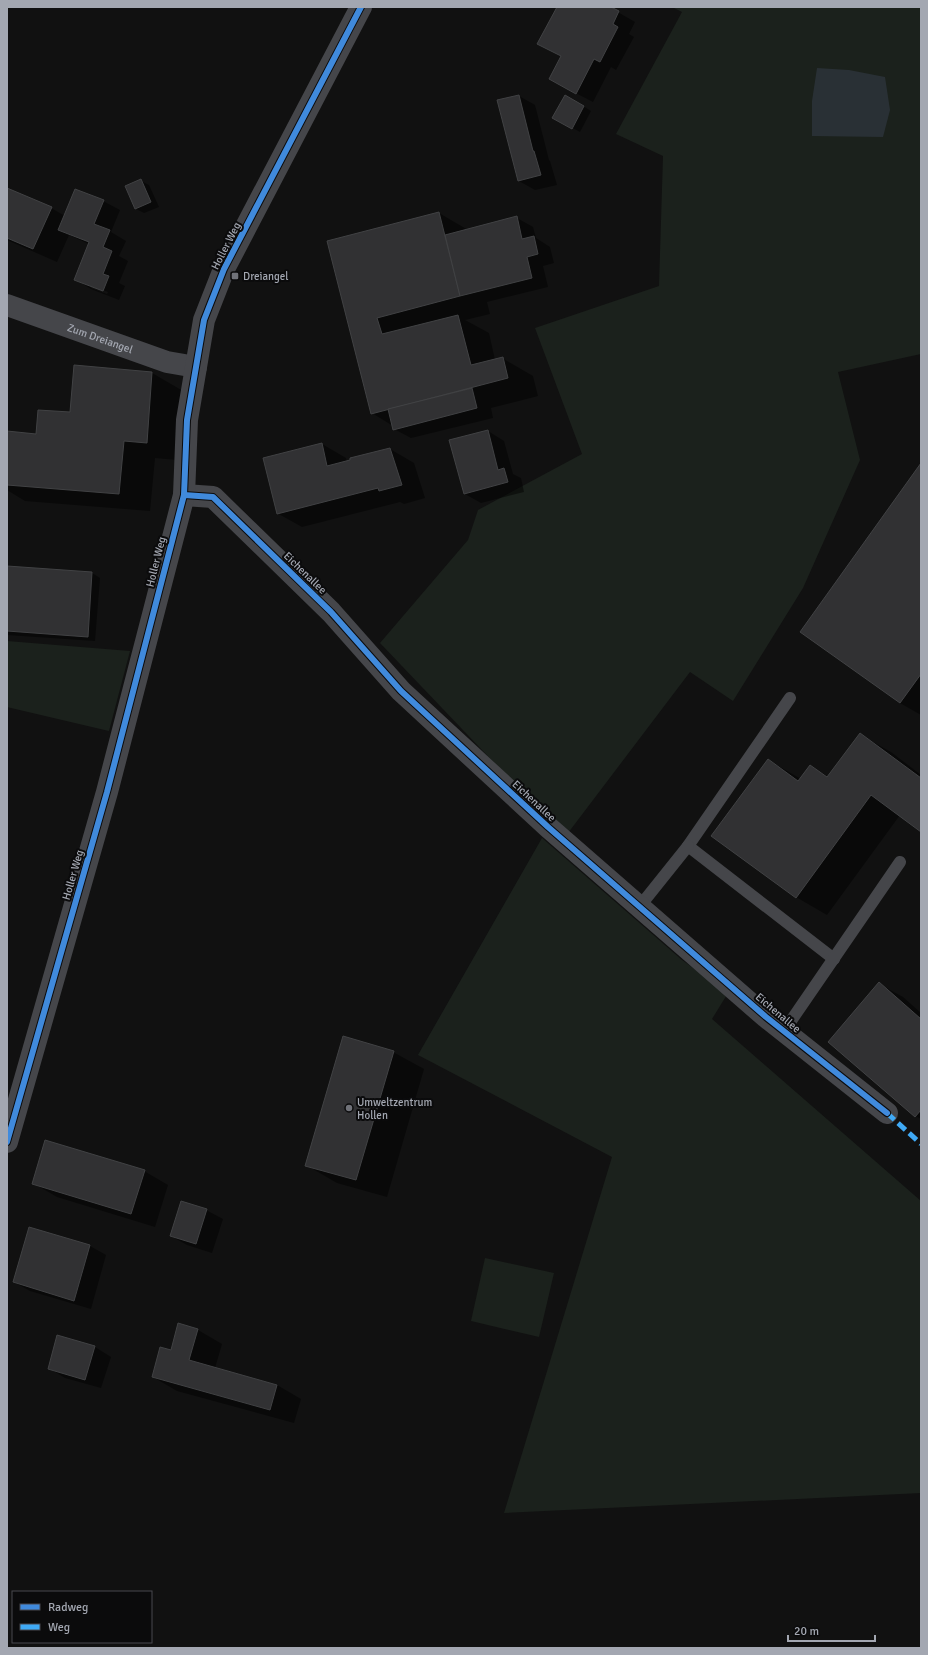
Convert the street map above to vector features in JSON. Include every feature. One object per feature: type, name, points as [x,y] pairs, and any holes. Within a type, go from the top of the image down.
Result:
[{"type":"street","name":"Holler Weg","points":[[7,1142],[107,792],[184,495],[187,420],[204,320],[224,269],[361,7]]},
{"type":"street","name":"Zum Dreiangel","points":[[7,305],[167,362],[196,367]]},
{"type":"street","name":"Eichenallee","points":[[184,495],[213,497],[332,612],[401,691],[548,827],[784,1031],[887,1113]]},
{"type":"lane","points":[[640,906],[688,846],[790,698]]},
{"type":"lane","points":[[688,846],[834,959]]},
{"type":"lane","points":[[784,1031],[900,862]]},
{"type":"shaded area","points":[[672,7],[921,7],[921,354],[838,372],[860,460],[803,588],[733,701],[690,672],[565,837],[380,643],[468,540],[478,510],[582,454],[535,328],[659,286],[663,156],[616,134],[682,12]]},
{"type":"shaded area","points":[[817,68],[849,70],[885,77],[890,110],[883,137],[812,136],[812,101]]},
{"type":"shaded area","points":[[7,641],[130,651],[109,731],[7,707]]},
{"type":"shaded area","points":[[542,838],[682,960],[728,993],[712,1019],[921,1201],[921,1493],[504,1513],[612,1157],[418,1055]]},
{"type":"shaded area","points":[[485,1258],[554,1273],[539,1337],[471,1321]]},
{"type":"building","points":[[557,7],[611,7],[619,11],[613,24],[618,27],[600,62],[594,59],[576,94],[549,79],[561,56],[537,44]]},
{"type":"building","points":[[519,95],[533,151],[541,175],[518,181],[497,100]]},
{"type":"building","points":[[565,95],[584,106],[572,129],[552,118]]},
{"type":"building","points":[[141,179],[151,202],[135,209],[125,186]]},
{"type":"building","points":[[7,188],[52,207],[33,249],[7,238]]},
{"type":"building","points":[[75,189],[104,200],[94,224],[110,230],[103,247],[112,251],[103,274],[109,276],[103,291],[74,280],[89,242],[58,230]]},
{"type":"building","points":[[439,212],[460,296],[377,318],[382,334],[458,315],[471,365],[503,357],[508,378],[371,414],[327,241]]},
{"type":"building","points":[[517,216],[522,239],[534,236],[538,254],[527,257],[532,278],[460,296],[445,235]]},
{"type":"building","points":[[74,365],[152,372],[147,443],[124,441],[119,494],[7,485],[7,431],[36,434],[38,410],[70,412]]},
{"type":"building","points":[[472,388],[477,408],[393,430],[388,409]]},
{"type":"building","points":[[488,430],[498,470],[504,468],[508,482],[464,494],[449,440]]},
{"type":"building","points":[[322,443],[327,466],[350,460],[350,458],[390,448],[402,485],[379,491],[378,488],[277,514],[263,458]]},
{"type":"building","points":[[921,463],[921,674],[900,703],[800,632]]},
{"type":"building","points":[[7,566],[92,572],[88,637],[7,631]]},
{"type":"building","points":[[860,733],[921,778],[921,832],[871,795],[796,898],[711,836],[768,759],[798,781],[810,765],[827,777]]},
{"type":"building","points":[[879,982],[921,1019],[921,1110],[915,1117],[828,1042]]},
{"type":"building","name":"Umweltzentrum Hollen","points":[[343,1036],[394,1051],[356,1180],[305,1166]]},
{"type":"building","points":[[45,1140],[145,1170],[131,1214],[32,1184]]},
{"type":"building","points":[[181,1201],[207,1209],[196,1244],[170,1236]]},
{"type":"building","points":[[29,1227],[90,1245],[74,1301],[13,1282]]},
{"type":"building","points":[[178,1323],[198,1329],[189,1360],[277,1385],[270,1410],[152,1377],[160,1347],[171,1350]]},
{"type":"building","points":[[57,1335],[95,1346],[85,1380],[48,1369]]},
{"type":"marked path","points":[[887,1113],[921,1144]]},
{"type":"cycle path","points":[[7,1142],[107,792],[184,495],[187,420],[204,320],[224,269],[361,7]]},
{"type":"cycle path","points":[[184,495],[213,497],[331,612],[401,691],[548,827],[766,1017],[887,1113]]},
{"type":"place","name":"Dreiangel","points":[[235,276]]},
{"type":"place","name":"Umweltzentrum Hollen","points":[[349,1108]]}]
